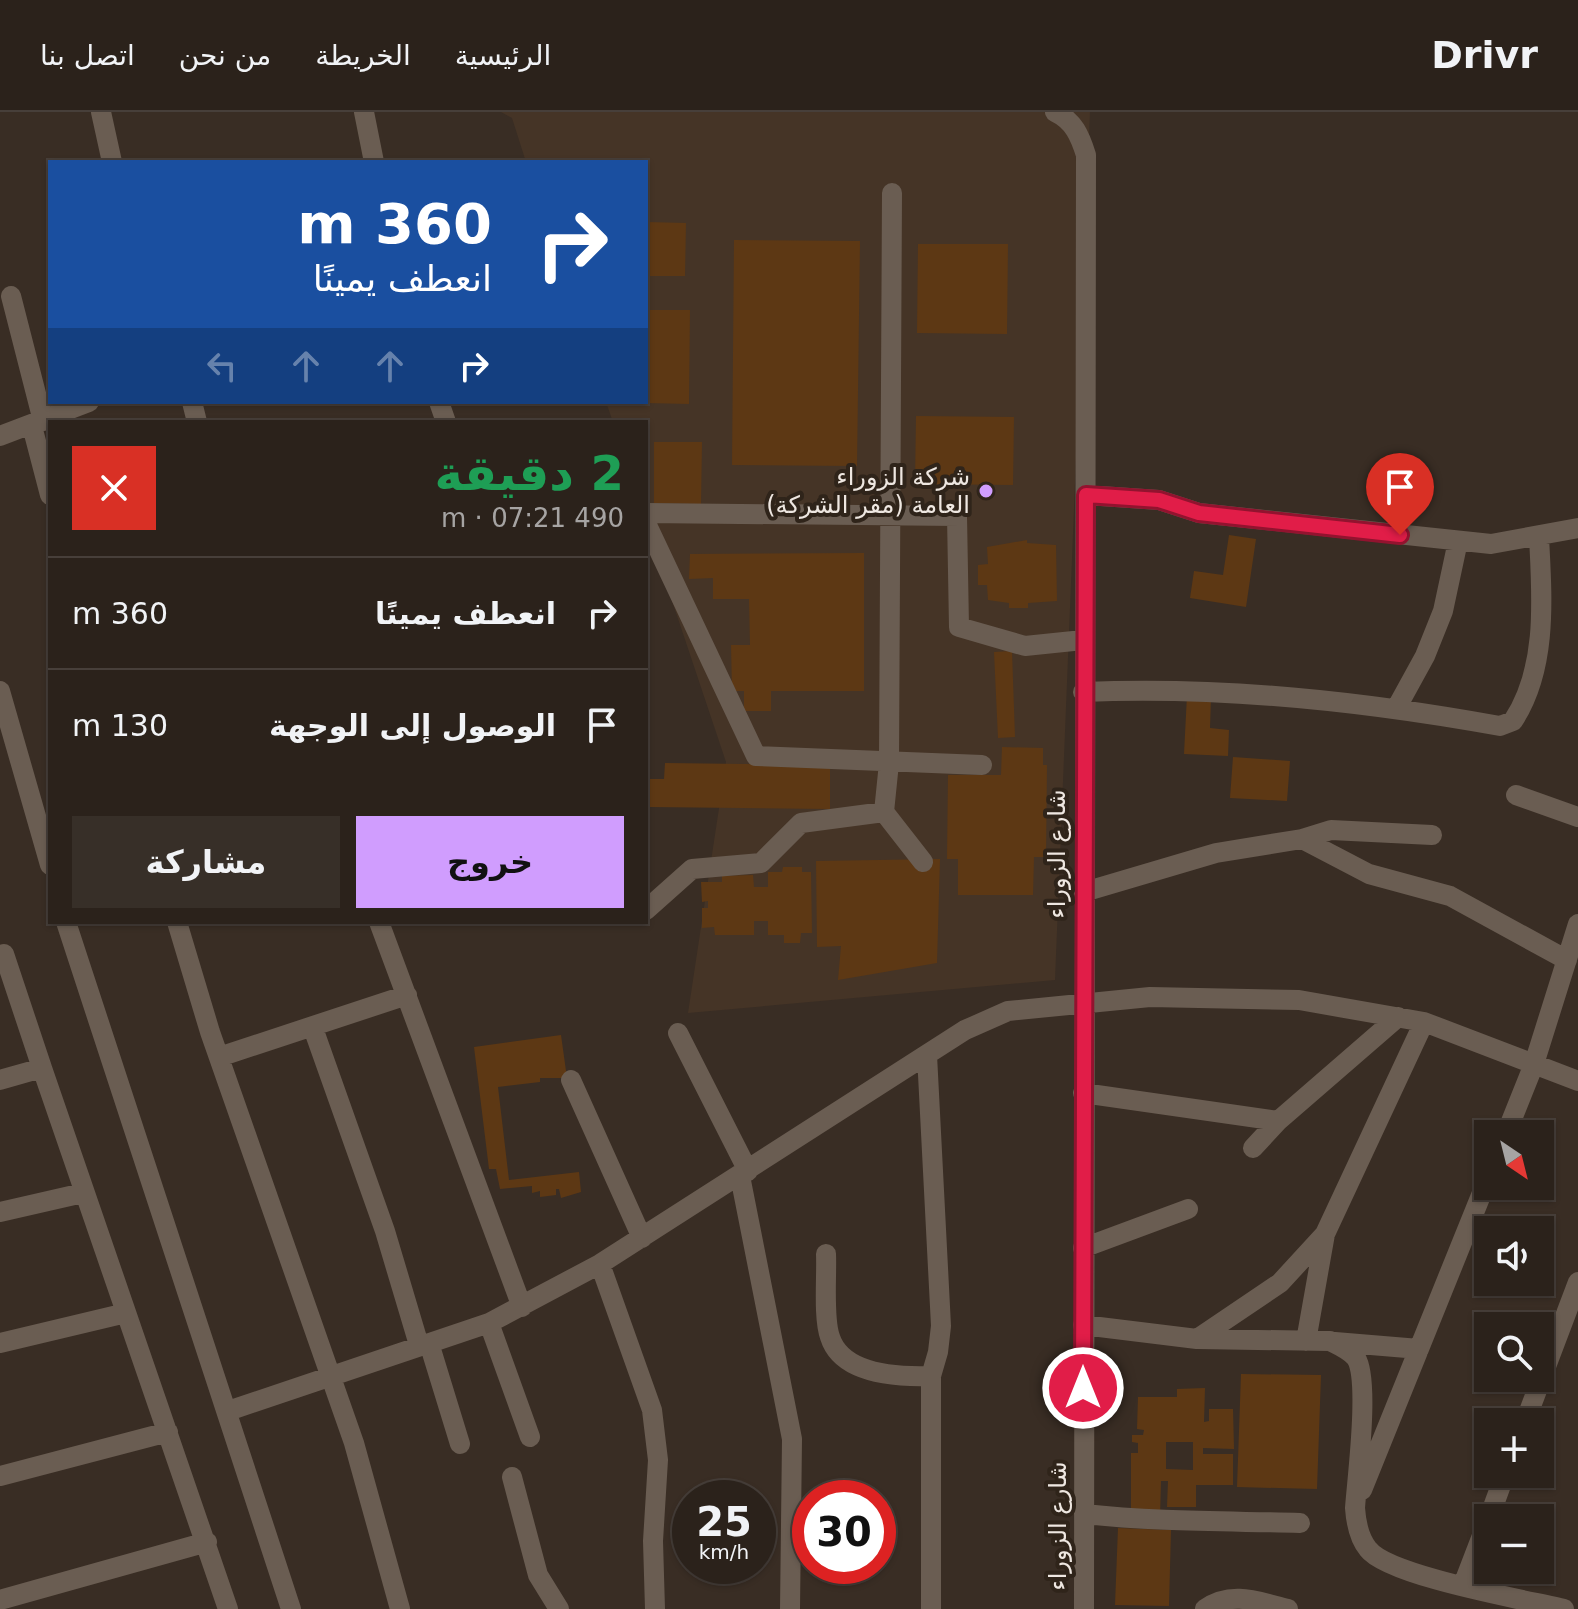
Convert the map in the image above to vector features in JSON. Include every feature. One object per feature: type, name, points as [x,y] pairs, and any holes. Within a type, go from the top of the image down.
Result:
[{"type":"street","points":[[101,112],[112,160]]},
{"type":"street","points":[[364,112],[374,160]]},
{"type":"street","name":"شارع الزوراء","points":[[1055,112],[1064,116],[1080,134],[1086,155],[1082,1003],[1084,1609]]},
{"type":"street","points":[[892,193],[889,763],[884,812],[923,862]]},
{"type":"street","points":[[11,296],[48,483]]},
{"type":"street","points":[[0,436],[84,404]]},
{"type":"street","points":[[1086,495],[1159,500],[1199,513],[1491,544],[1578,528]]},
{"type":"street","points":[[648,513],[957,516],[959,627],[1025,646],[1083,640]]},
{"type":"street","points":[[648,527],[756,756],[982,765]]},
{"type":"street","points":[[1083,692],[1169,688],[1249,692],[1397,707],[1500,726],[1513,721],[1539,648],[1542,604],[1539,537]]},
{"type":"street","points":[[1397,707],[1443,611],[1458,541]]},
{"type":"street","points":[[0,691],[48,858]]},
{"type":"street","points":[[1516,795],[1578,817]]},
{"type":"street","points":[[648,908],[692,869],[761,863],[801,823],[884,812]]},
{"type":"street","points":[[1084,892],[1216,853],[1302,839],[1331,830],[1432,835]]},
{"type":"street","points":[[1302,839],[1369,874],[1450,896],[1567,960]]},
{"type":"street","points":[[67,924],[291,1609]]},
{"type":"street","points":[[178,924],[219,1057],[354,1443],[400,1609]]},
{"type":"street","points":[[380,924],[522,1307]]},
{"type":"street","points":[[1512,1120],[1534,1064],[1578,924]]},
{"type":"street","points":[[1,950],[228,1609]]},
{"type":"street","points":[[219,1057],[407,995]]},
{"type":"street","points":[[228,1411],[489,1323],[522,1307],[642,1238],[965,1030],[1008,1011],[1150,997],[1299,1000],[1424,1022],[1578,1081]]},
{"type":"street","points":[[1253,1148],[1278,1121],[1398,1017]]},
{"type":"street","points":[[1306,1341],[1325,1234],[1424,1022]]},
{"type":"street","points":[[313,1028],[460,1444]]},
{"type":"street","points":[[678,1033],[744,1174],[792,1439],[790,1609]]},
{"type":"street","points":[[927,1055],[941,1326],[931,1376],[931,1609]]},
{"type":"street","points":[[0,1080],[42,1068]]},
{"type":"street","points":[[571,1080],[642,1238]]},
{"type":"street","points":[[1083,1093],[1278,1121]]},
{"type":"street","points":[[0,1212],[83,1193]]},
{"type":"street","points":[[1355,1508],[1479,1200]]},
{"type":"street","points":[[1083,1248],[1188,1209]]},
{"type":"street","points":[[1197,1339],[1280,1283],[1325,1234]]},
{"type":"street","points":[[826,1254],[830,1338],[843,1354],[862,1368],[903,1377],[931,1376]]},
{"type":"street","points":[[600,1264],[652,1410],[658,1460],[653,1541],[655,1609]]},
{"type":"street","points":[[1530,1408],[1577,1286]]},
{"type":"street","points":[[0,1343],[126,1313]]},
{"type":"street","points":[[489,1323],[530,1437]]},
{"type":"street","points":[[1083,1325],[1197,1339],[1330,1341],[1419,1349]]},
{"type":"street","points":[[1330,1341],[1356,1358],[1360,1372],[1355,1508],[1362,1538],[1379,1559],[1463,1585],[1564,1609]]},
{"type":"street","points":[[0,1476],[168,1432]]},
{"type":"street","points":[[512,1477],[538,1575],[559,1609]]},
{"type":"street","points":[[1084,1514],[1156,1522],[1300,1523]]},
{"type":"street","points":[[0,1600],[207,1542]]},
{"type":"street","points":[[1463,1585],[1474,1556]]},
{"type":"street","points":[[1205,1609],[1217,1601],[1234,1597],[1288,1609]]},
{"type":"shaded area","points":[[501,112],[1090,112],[1055,980],[688,1013],[726,762],[648,529],[648,420],[612,420],[607,404],[648,404],[648,160],[525,160],[512,118]]},
{"type":"building","points":[[648,222],[686,223],[685,276],[648,276]]},
{"type":"building","points":[[734,240],[860,241],[857,466],[732,465]]},
{"type":"building","points":[[918,244],[1008,244],[1007,334],[917,333]]},
{"type":"building","points":[[648,310],[690,310],[689,404],[648,403]]},
{"type":"building","points":[[916,416],[1014,417],[1013,485],[915,484]]},
{"type":"building","points":[[654,442],[702,442],[701,504],[654,503]]},
{"type":"building","points":[[1229,535],[1256,539],[1246,607],[1190,598],[1194,571],[1223,575]]},
{"type":"building","points":[[1027,540],[1027,543],[1056,545],[1057,601],[1028,603],[1028,608],[1009,608],[1009,603],[988,600],[987,585],[978,585],[978,565],[988,564],[987,547]]},
{"type":"building","points":[[864,553],[864,691],[771,691],[771,711],[744,711],[744,691],[732,691],[731,645],[750,645],[749,599],[713,599],[713,578],[689,579],[690,554]]},
{"type":"building","points":[[1012,651],[1015,737],[998,738],[994,652]]},
{"type":"building","points":[[1187,695],[1211,696],[1210,728],[1229,730],[1228,756],[1184,754]]},
{"type":"building","points":[[1002,747],[1043,748],[1043,765],[1047,765],[1046,857],[1034,857],[1033,895],[958,895],[958,859],[947,859],[948,775],[1001,775]]},
{"type":"building","points":[[1233,757],[1290,761],[1287,801],[1230,798]]},
{"type":"building","points":[[665,763],[830,765],[830,809],[648,807],[648,779],[664,779]]},
{"type":"building","points":[[940,859],[937,963],[838,980],[841,946],[817,947],[816,861]]},
{"type":"building","points":[[783,867],[802,867],[802,872],[811,872],[812,933],[801,933],[800,943],[784,943],[784,935],[768,935],[768,921],[754,921],[754,935],[715,935],[714,927],[702,928],[702,908],[708,908],[708,901],[702,902],[701,882],[722,882],[722,876],[753,875],[754,887],[768,887],[768,872],[782,872]]},
{"type":"building","points":[[561,1035],[567,1078],[540,1078],[540,1082],[498,1087],[509,1180],[579,1172],[581,1192],[561,1198],[559,1189],[556,1189],[556,1195],[540,1197],[540,1191],[532,1193],[532,1186],[500,1189],[496,1169],[489,1169],[474,1047]]},
{"type":"building","points":[[1241,1374],[1321,1375],[1317,1489],[1237,1487]]},
{"type":"building","points":[[1205,1388],[1204,1422],[1209,1421],[1209,1409],[1233,1409],[1234,1449],[1203,1448],[1203,1454],[1233,1454],[1233,1485],[1196,1485],[1196,1507],[1167,1507],[1168,1481],[1161,1481],[1160,1518],[1131,1517],[1131,1453],[1138,1453],[1138,1443],[1132,1442],[1132,1435],[1143,1435],[1144,1430],[1137,1429],[1138,1397],[1177,1397],[1177,1389]],"holes":[[[1166,1442],[1193,1442],[1193,1470],[1166,1469]]]},
{"type":"building","points":[[1118,1528],[1171,1530],[1169,1606],[1115,1605]]},
{"type":"place","name":"شركة الزوراء العامة (مقر الشركة)","points":[[986,491]]},
{"type":"route","points":[[1083,1388],[1083,640],[1086,495],[1159,500],[1199,513],[1400,535]]}]
